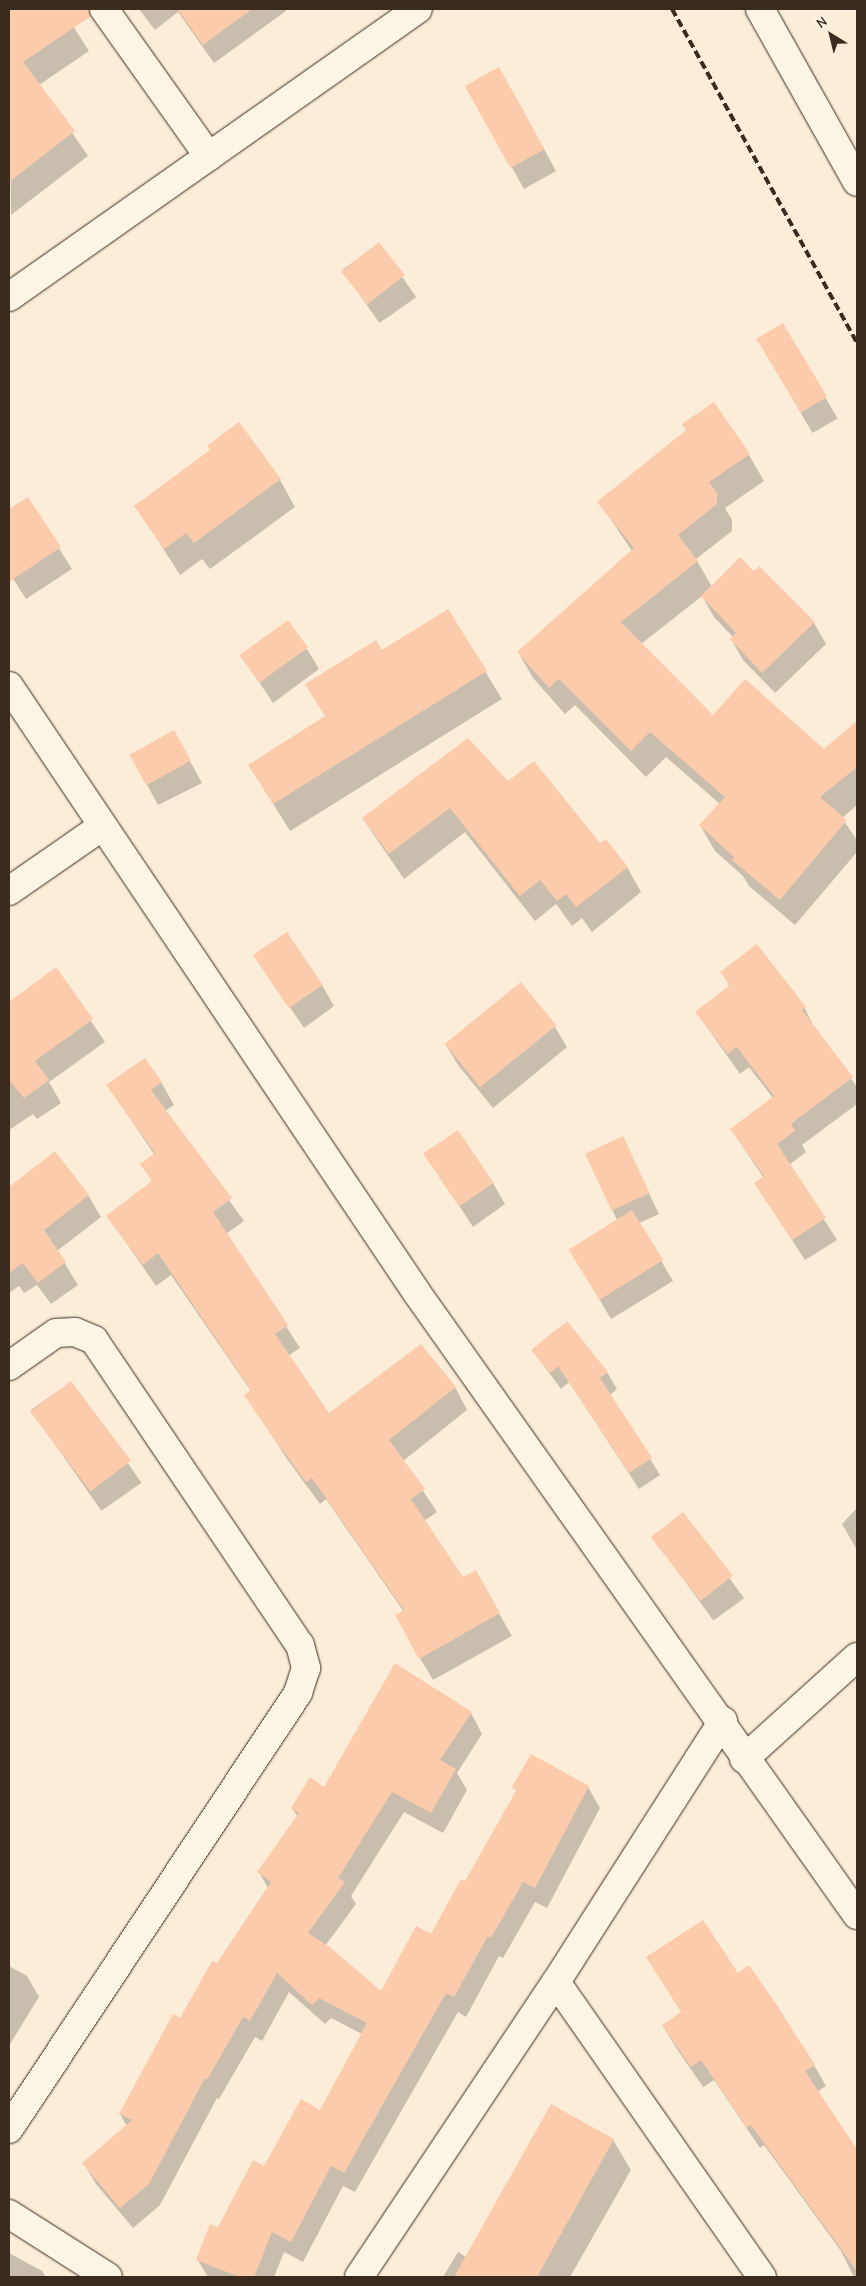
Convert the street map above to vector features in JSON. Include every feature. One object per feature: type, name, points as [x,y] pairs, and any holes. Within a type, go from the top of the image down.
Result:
[{"type":"street","points":[[104,9],[209,157]]},
{"type":"street","points":[[9,297],[418,9]]},
{"type":"street","points":[[760,9],[857,182]]},
{"type":"street","points":[[9,686],[418,1293],[723,1721],[744,1759],[857,1915]]},
{"type":"street","points":[[9,891],[103,826]]},
{"type":"street","points":[[9,1366],[56,1333],[76,1332],[94,1340],[300,1646],[306,1668],[298,1693],[9,2130]]},
{"type":"street","points":[[744,1759],[857,1657]]},
{"type":"street","points":[[359,2277],[556,1982],[723,1721]]},
{"type":"street","points":[[556,1982],[762,2277]]},
{"type":"street","points":[[9,2214],[108,2277]]},
{"type":"building","points":[[9,9],[89,9],[91,16],[23,62],[75,131],[9,182]]},
{"type":"building","points":[[177,9],[252,9],[203,45]]},
{"type":"building","points":[[499,67],[545,149],[510,168],[465,86]]},
{"type":"building","points":[[379,242],[405,275],[367,305],[341,272]]},
{"type":"building","points":[[783,323],[827,397],[801,413],[756,339]]},
{"type":"building","points":[[714,402],[750,454],[709,482],[717,493],[717,504],[678,535],[698,561],[621,622],[713,715],[745,679],[824,749],[857,721],[857,767],[820,797],[847,820],[780,900],[732,860],[734,857],[699,825],[725,797],[650,732],[631,751],[559,679],[549,688],[517,652],[634,548],[597,502],[686,430],[682,424]]},
{"type":"building","points":[[239,422],[281,479],[194,543],[186,533],[164,549],[134,506],[210,450],[207,446]]},
{"type":"building","points":[[28,497],[61,547],[9,582],[9,509]]},
{"type":"building","points":[[740,557],[754,571],[759,566],[815,622],[762,673],[730,639],[736,633],[701,596]]},
{"type":"building","points":[[448,609],[487,671],[273,804],[248,765],[325,716],[305,684],[376,640],[382,650]]},
{"type":"building","points":[[288,620],[308,648],[259,683],[239,655]]},
{"type":"building","points":[[174,730],[191,761],[146,785],[129,755]]},
{"type":"building","points":[[468,738],[508,781],[534,761],[600,843],[606,839],[628,867],[576,907],[566,894],[557,901],[540,880],[520,896],[450,808],[389,854],[362,818]]},
{"type":"building","points":[[287,932],[323,985],[289,1008],[253,955]]},
{"type":"building","points":[[757,944],[806,1007],[802,1010],[853,1077],[791,1124],[795,1131],[777,1144],[826,1218],[792,1240],[754,1183],[764,1176],[730,1129],[774,1096],[737,1047],[728,1054],[695,1012],[730,985],[720,972]]},
{"type":"building","points":[[56,967],[93,1019],[35,1061],[49,1080],[24,1098],[9,1080],[9,1002]]},
{"type":"building","points":[[521,982],[556,1026],[480,1087],[445,1044]]},
{"type":"building","points":[[145,1058],[162,1082],[151,1090],[232,1198],[213,1212],[288,1325],[275,1334],[329,1413],[421,1344],[456,1387],[389,1440],[425,1489],[411,1499],[463,1577],[476,1570],[500,1613],[419,1659],[395,1615],[404,1610],[312,1478],[306,1482],[272,1436],[244,1395],[251,1390],[158,1253],[143,1265],[106,1216],[152,1181],[140,1164],[155,1153],[106,1085]]},
{"type":"building","points":[[458,1130],[494,1183],[459,1207],[423,1153]]},
{"type":"building","points":[[623,1136],[650,1193],[612,1211],[585,1154]]},
{"type":"building","points":[[55,1151],[89,1195],[44,1230],[66,1262],[38,1283],[23,1263],[9,1273],[9,1187]]},
{"type":"building","points":[[632,1210],[663,1260],[600,1300],[568,1250]]},
{"type":"building","points":[[567,1321],[608,1372],[600,1378],[652,1458],[629,1473],[558,1366],[550,1373],[531,1350]]},
{"type":"building","points":[[71,1381],[131,1461],[90,1492],[30,1412]]},
{"type":"building","points":[[683,1512],[733,1576],[701,1601],[651,1537]]},
{"type":"building","points":[[395,1663],[472,1712],[440,1760],[456,1769],[431,1813],[392,1792],[338,1878],[345,1882],[308,1933],[331,1948],[381,1991],[416,1926],[431,1934],[461,1879],[465,1881],[516,1791],[512,1787],[531,1754],[589,1786],[535,1888],[523,1882],[491,1938],[488,1936],[454,1997],[446,1993],[344,2173],[331,2166],[291,2242],[272,2232],[254,2277],[240,2277],[196,2260],[210,2224],[218,2227],[253,2160],[264,2166],[301,2099],[320,2110],[367,2023],[319,1998],[312,2005],[277,1973],[250,2021],[243,2017],[207,2080],[205,2078],[149,2184],[120,2208],[82,2163],[132,2120],[119,2114],[173,2014],[180,2018],[212,1961],[217,1963],[271,1882],[257,1872],[299,1813],[291,1808],[310,1777],[324,1787]]},
{"type":"building","points":[[703,1920],[738,1973],[749,1965],[778,2007],[815,2065],[805,2071],[857,2149],[857,2271],[751,2125],[747,2128],[701,2060],[691,2067],[662,2025],[681,2012],[646,1957]]},
{"type":"building","points":[[551,2104],[614,2139],[537,2277],[454,2277]]},
{"type":"railway","points":[[672,9],[857,343]]}]
